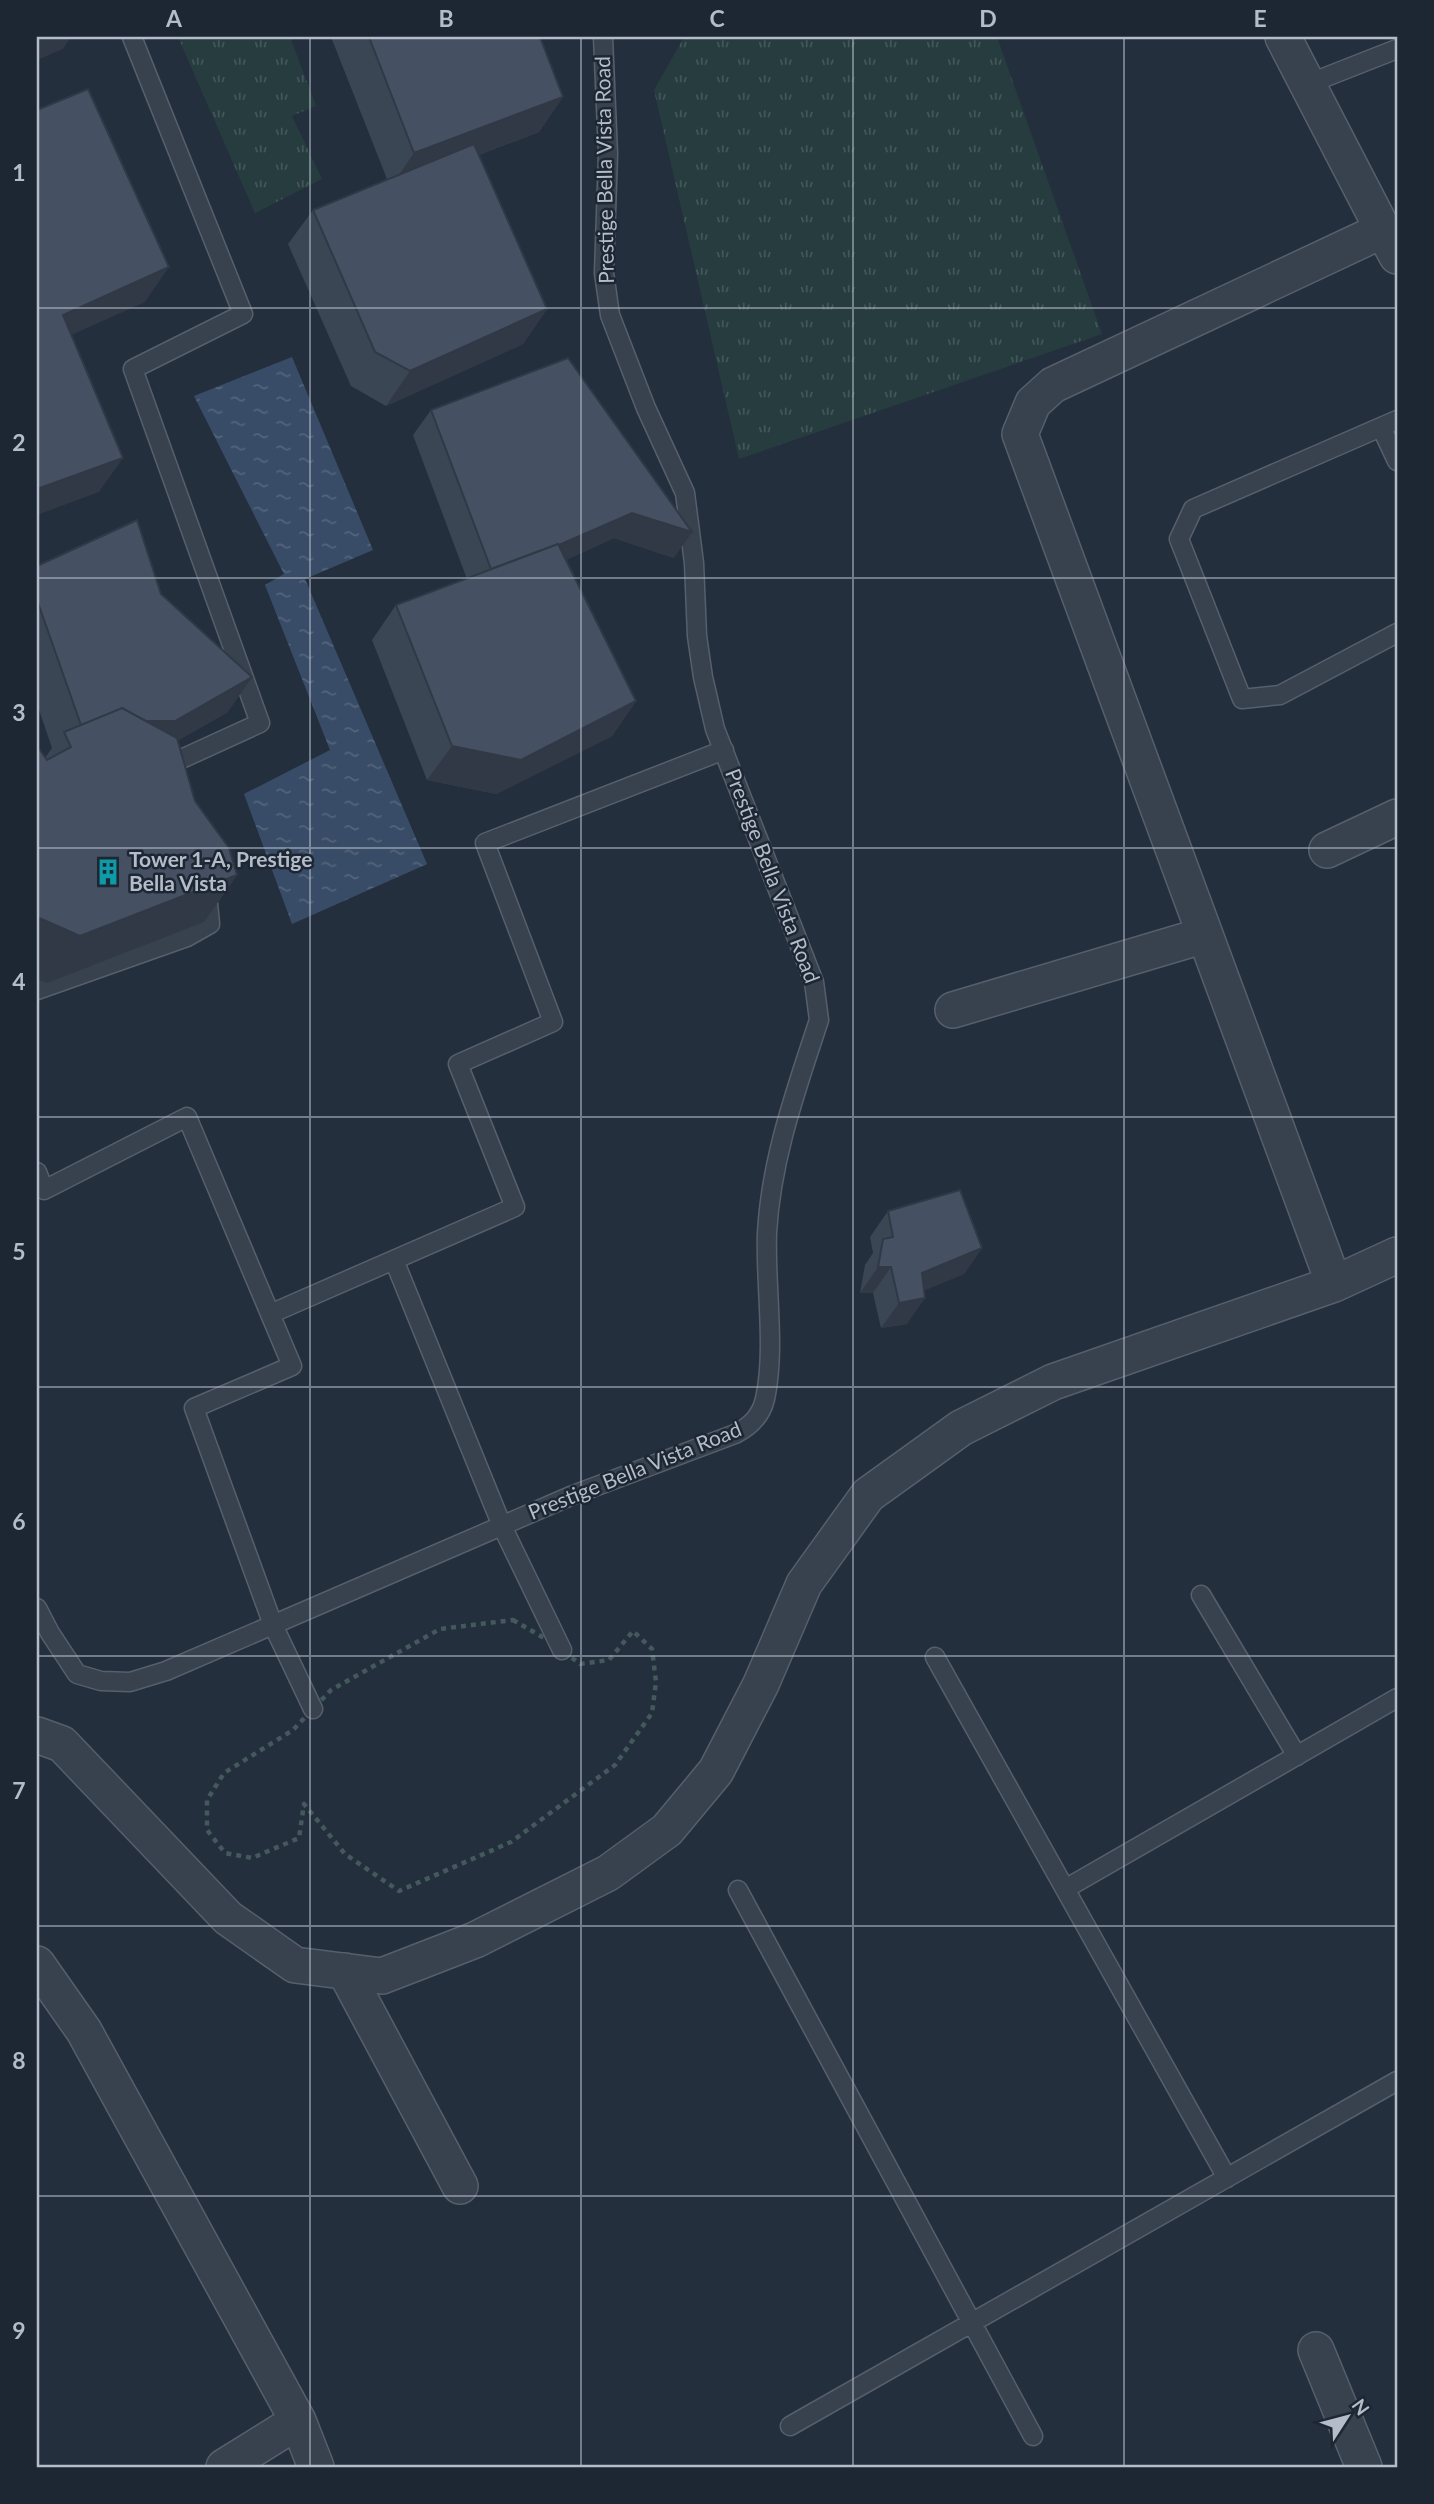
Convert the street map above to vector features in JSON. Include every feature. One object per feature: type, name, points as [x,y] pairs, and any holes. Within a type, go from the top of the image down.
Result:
[{"type":"street","points":[[1283,37],[1390,243],[1053,385],[1033,403],[1020,434],[1334,1284]]},
{"type":"street","points":[[1327,850],[1397,817]]},
{"type":"street","points":[[953,1010],[1205,935]]},
{"type":"street","points":[[37,1735],[62,1744],[228,1918],[295,1965],[382,1976],[475,1940],[608,1873],[667,1830],[716,1771],[761,1684],[804,1584],[868,1495],[961,1428],[1053,1382],[1334,1284],[1397,1255]]},
{"type":"street","points":[[37,1964],[84,2031],[298,2421],[316,2467]]},
{"type":"street","points":[[345,1971],[460,2186]]},
{"type":"street","points":[[1316,2350],[1364,2467]]},
{"type":"street","points":[[224,2467],[298,2421]]},
{"type":"lane","points":[[132,37],[243,314],[133,369],[260,723],[164,766],[168,778]]},
{"type":"lane","name":"Prestige Bella Vista Road","points":[[37,1608],[77,1674],[101,1681],[130,1682],[166,1671],[573,1495],[735,1434],[759,1415],[763,1405],[768,1368],[767,1234],[773,1183],[787,1119],[818,1020],[819,1007],[814,982],[715,729],[703,677],[696,623],[694,564],[685,493],[646,408],[610,315],[604,273],[608,154],[603,37]]},
{"type":"lane","points":[[1308,84],[1397,49]]},
{"type":"lane","points":[[1397,461],[1389,424],[1193,509],[1179,539],[1242,699],[1280,695],[1397,633]]},
{"type":"lane","points":[[270,1314],[515,1207],[458,1064],[553,1022],[485,843],[724,750]]},
{"type":"lane","points":[[37,990],[187,937],[210,924],[202,877]]},
{"type":"lane","points":[[37,1172],[44,1190],[187,1117],[292,1366],[194,1408],[273,1625],[313,1709]]},
{"type":"lane","points":[[394,1260],[502,1526],[562,1650]]},
{"type":"lane","points":[[1201,1595],[1297,1756]]},
{"type":"lane","points":[[934,1657],[1227,2178]]},
{"type":"lane","points":[[1065,1889],[1397,1699]]},
{"type":"lane","points":[[738,1889],[1033,2436]]},
{"type":"lane","points":[[790,2426],[1397,2081]]},
{"type":"path","points":[[513,1620],[562,1650],[580,1664],[609,1660],[633,1630],[652,1649],[656,1682],[652,1713],[615,1765],[511,1842],[399,1891],[345,1854],[304,1804],[299,1838],[252,1858],[225,1853],[207,1830],[207,1800],[224,1773],[293,1730],[331,1690],[440,1629],[513,1620]]},
{"type":"green space","points":[[178,37],[290,37],[316,106],[292,116],[322,179],[255,213]]},
{"type":"green space","points":[[684,37],[997,37],[1102,334],[739,459],[654,90]]},
{"type":"water","points":[[292,357],[373,550],[305,579],[427,864],[292,924],[244,794],[330,750],[265,585],[284,574],[194,396]]},
{"type":"building","points":[[369,37],[540,37],[563,97],[414,153]]},
{"type":"building","points":[[88,89],[169,267],[63,315],[123,458],[37,489],[37,110]]},
{"type":"building","points":[[474,144],[547,309],[410,371],[375,352],[313,210]]},
{"type":"building","points":[[568,358],[692,532],[632,513],[559,545],[491,569],[431,410]]},
{"type":"building","points":[[137,520],[161,594],[252,677],[175,721],[146,721],[122,708],[81,725],[37,600],[37,566]]},
{"type":"building","points":[[558,544],[636,701],[521,760],[452,746],[396,605]]},
{"type":"building","name":"Tower 1-A, Prestige Bella Vista","points":[[122,708],[177,738],[195,801],[229,848],[237,875],[80,936],[37,917],[37,746],[47,760],[71,747],[64,732]]},
{"type":"building","points":[[960,1190],[982,1248],[922,1273],[925,1298],[899,1303],[891,1267],[878,1267],[883,1239],[893,1237],[888,1211]]},
{"type":"place","name":"Tower 1-A, Prestige Bella Vista","points":[[108,872]]}]
